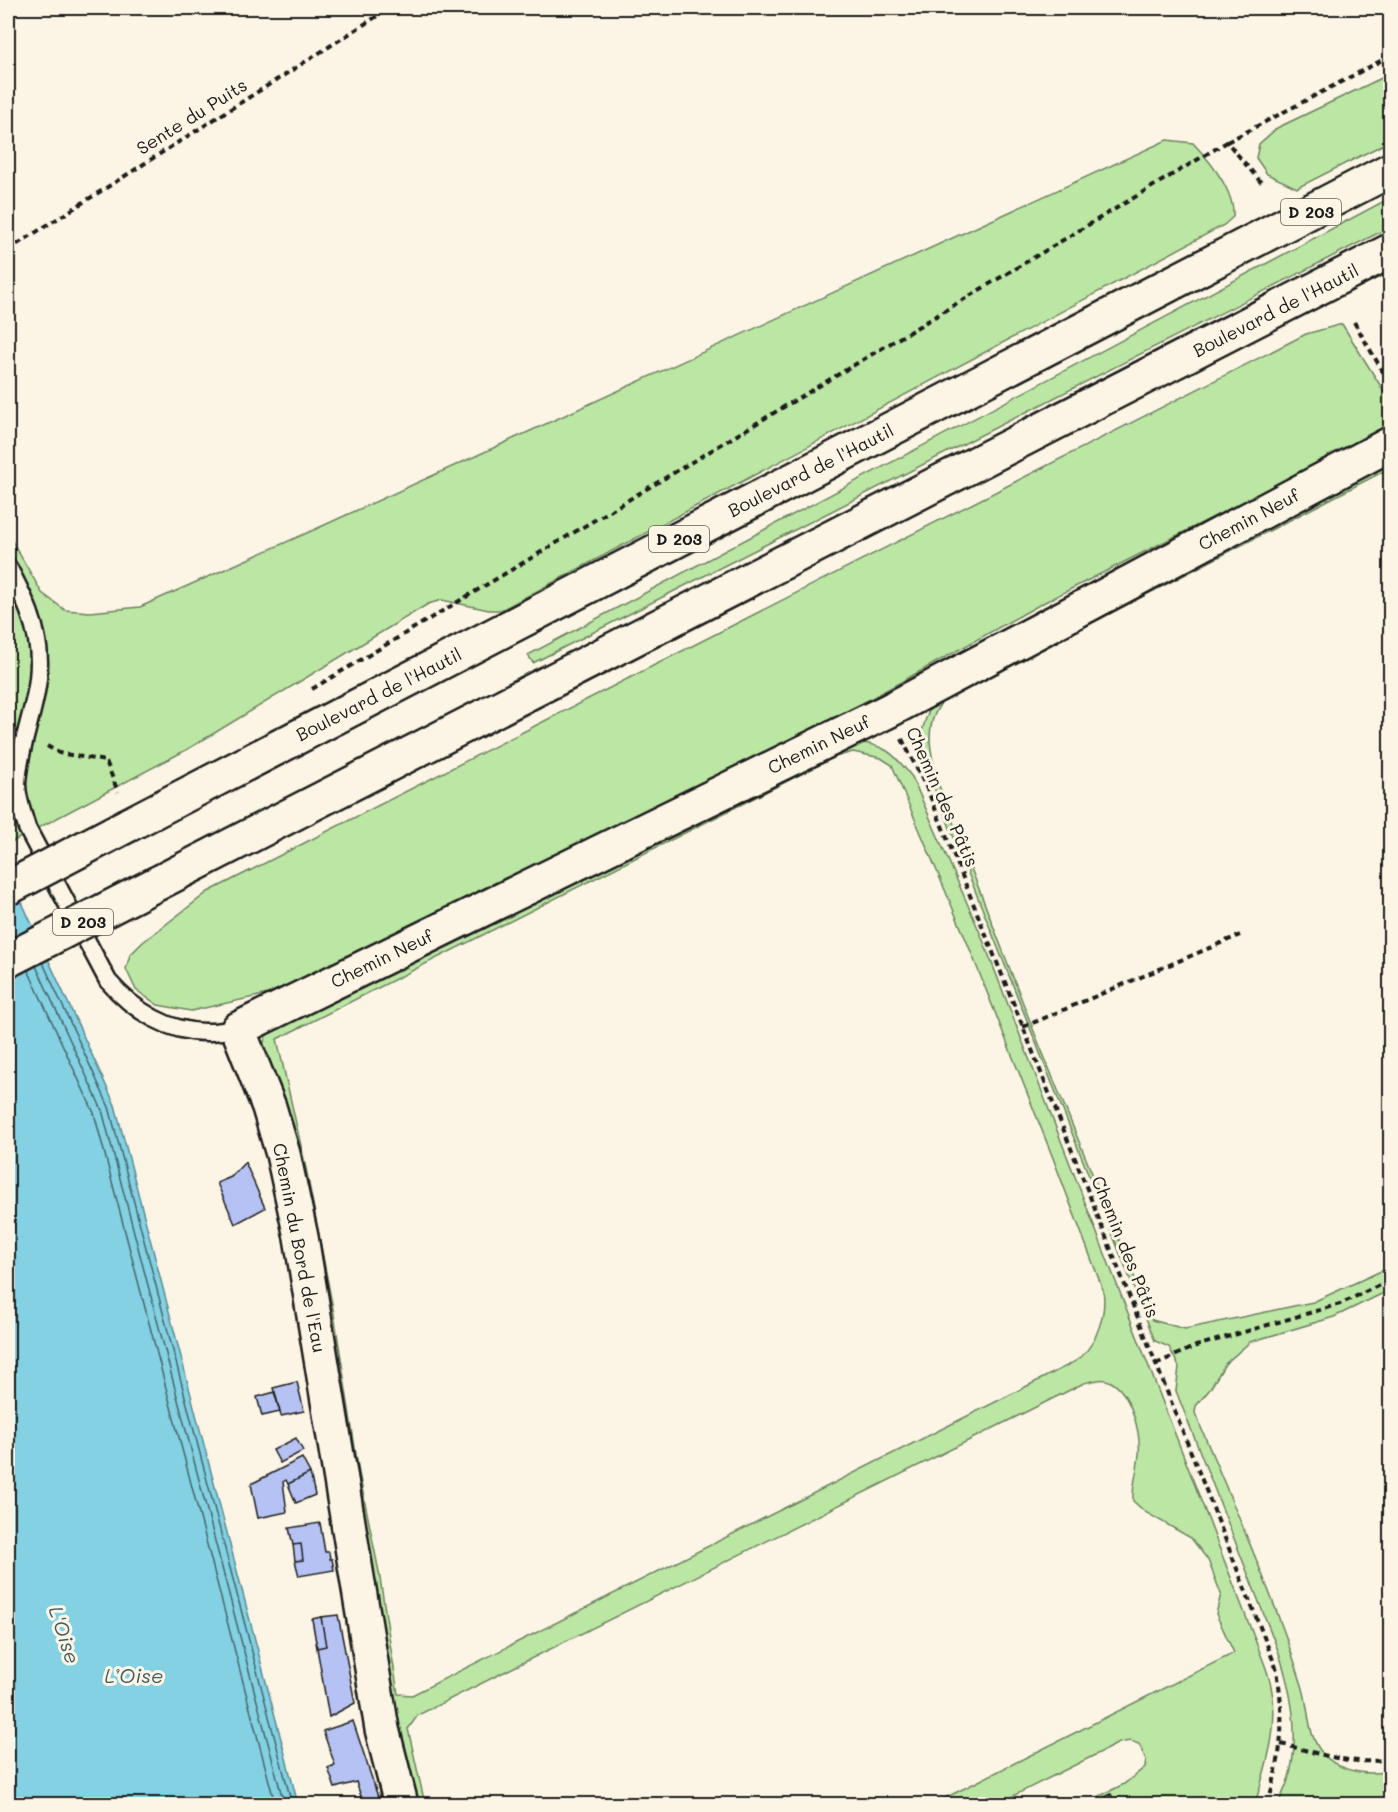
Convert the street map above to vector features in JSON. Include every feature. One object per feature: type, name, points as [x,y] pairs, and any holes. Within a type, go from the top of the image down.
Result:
[{"type":"main road","name":"Boulevard de l'Hautil","points":[[8,888],[125,814],[1390,170]]},
{"type":"main road","name":"Boulevard de l'Hautil","points":[[8,960],[1390,251]]},
{"type":"main road","name":"Chemin Neuf","points":[[238,1029],[888,711],[1390,444]]},
{"type":"main road","name":"Chemin du Bord de l'Eau","points":[[238,1029],[269,1107],[283,1154],[301,1237],[382,1729],[401,1804]]},
{"type":"lane","points":[[8,567],[28,604],[37,639],[39,661],[37,692],[17,785],[27,828],[108,981],[120,996],[162,1023],[177,1028],[208,1032],[238,1029]]},
{"type":"path","name":"Sente du Puits","points":[[8,250],[390,8]]},
{"type":"path","points":[[306,693],[1227,142],[1390,56]]},
{"type":"path","points":[[1227,142],[1264,186]]},
{"type":"path","points":[[1354,322],[1390,384]]},
{"type":"path","name":"Chemin des Pâtis","points":[[888,711],[928,791],[1277,1670],[1282,1706],[1281,1754],[1268,1804]]},
{"type":"path","points":[[27,735],[58,753],[106,761],[125,814]]},
{"type":"path","points":[[1023,1027],[1240,935]]},
{"type":"path","points":[[1156,1364],[1196,1346],[1340,1304],[1390,1280]]},
{"type":"path","points":[[1281,1744],[1351,1761],[1378,1762],[1390,1758]]},
{"type":"green space","points":[[1390,74],[1390,141],[1297,188],[1267,174],[1256,158],[1259,144],[1277,128]]},
{"type":"green space","points":[[1167,140],[1193,143],[1220,177],[1233,207],[1233,217],[1224,225],[501,610],[489,610],[442,600],[428,604],[188,749],[8,844],[8,534],[42,593],[65,610],[90,612],[140,607]]},
{"type":"green space","points":[[1390,198],[1390,227],[533,663],[528,655]]},
{"type":"green space","points":[[1342,324],[1390,401],[1390,422],[1374,436],[1041,604],[714,786],[268,994],[191,1011],[158,1005],[136,990],[126,969],[130,955],[143,942],[208,892],[1306,334]]},
{"type":"green space","points":[[1390,454],[1390,468],[944,700],[933,719],[930,740],[938,783],[1035,1034],[1152,1320],[1185,1329],[1313,1302],[1390,1267],[1390,1290],[1334,1317],[1250,1342],[1225,1364],[1210,1389],[1196,1406],[1195,1413],[1252,1548],[1291,1650],[1305,1694],[1315,1741],[1326,1757],[1340,1766],[1365,1773],[1390,1771],[1390,1804],[1278,1804],[1290,1773],[1294,1739],[1290,1696],[1279,1653],[1176,1391],[1179,1367],[1169,1347],[1155,1341],[925,765],[922,734],[932,704]]},
{"type":"green space","points":[[852,741],[880,747],[893,755],[912,777],[981,935],[1265,1667],[1273,1701],[1273,1731],[1255,1804],[1084,1804],[1124,1784],[1145,1767],[1146,1760],[1139,1744],[1130,1741],[1119,1743],[997,1804],[933,1804],[1234,1653],[1216,1614],[1221,1594],[1208,1560],[1191,1538],[1145,1512],[1133,1501],[1139,1445],[1133,1414],[1118,1387],[1108,1381],[1094,1380],[418,1715],[408,1729],[425,1804],[412,1804],[262,1048],[266,1036],[276,1026]],"holes":[[[853,752],[881,758],[892,765],[967,942],[1103,1290],[1104,1308],[1100,1326],[1092,1343],[1087,1351],[1071,1364],[412,1695],[398,1694],[334,1314],[306,1168],[277,1039],[835,757]]]},
{"type":"water","name":"L’Oise","points":[[8,872],[115,1105],[298,1804],[8,1804]]},
{"type":"building","points":[[245,1162],[265,1208],[235,1224],[217,1183],[231,1177]]},
{"type":"building","points":[[297,1382],[304,1411],[281,1416],[273,1388]]},
{"type":"building","points":[[275,1392],[280,1412],[262,1416],[257,1397]]},
{"type":"building","points":[[296,1438],[303,1451],[280,1463],[273,1450]]},
{"type":"building","points":[[302,1458],[310,1473],[288,1484],[286,1480],[283,1482],[287,1512],[258,1518],[251,1484]]},
{"type":"building","points":[[310,1473],[315,1495],[296,1503],[288,1484]]},
{"type":"building","points":[[320,1523],[325,1552],[329,1552],[334,1570],[299,1576],[295,1561],[303,1560],[301,1544],[293,1545],[289,1528]]},
{"type":"building","points":[[301,1544],[303,1560],[295,1561],[293,1545]]},
{"type":"building","points":[[338,1615],[355,1703],[329,1717],[317,1648],[326,1646],[321,1617]]},
{"type":"building","points":[[321,1617],[326,1646],[317,1648],[312,1619]]},
{"type":"building","points":[[353,1721],[378,1797],[363,1802],[356,1782],[335,1788],[328,1768],[335,1765],[323,1731]]},
{"type":"building","points":[[1111,1794],[1116,1804],[1091,1804]]},
{"type":"water label","name":"L'Oise","points":[[64,1635]]}]
